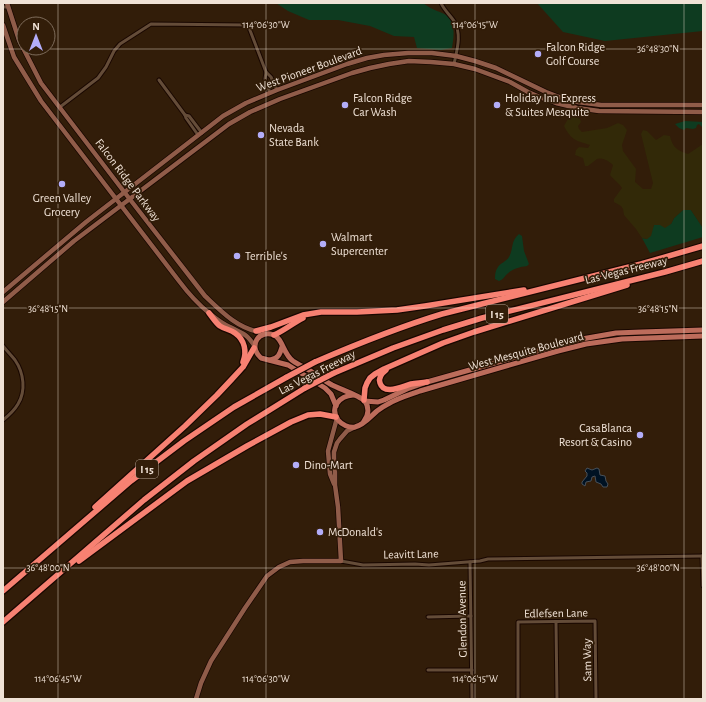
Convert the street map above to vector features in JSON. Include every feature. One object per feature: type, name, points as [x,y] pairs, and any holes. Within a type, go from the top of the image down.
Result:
[{"type":"highway","name":"Las Vegas Freeway","points":[[3,591],[131,481],[184,441],[234,407],[316,362],[416,322],[449,312],[641,264],[703,246]]},
{"type":"highway","name":"Las Vegas Freeway","points":[[3,622],[144,500],[194,461],[247,424],[305,388],[334,373],[400,345],[482,318],[703,261]]},
{"type":"highway","points":[[364,400],[367,383],[375,374],[443,343],[665,272]]},
{"type":"highway","points":[[256,331],[303,315],[321,312],[396,310],[564,284]]},
{"type":"highway","points":[[209,313],[220,325],[235,333],[244,344],[245,358],[232,379]]},
{"type":"highway","points":[[272,335],[283,331],[308,314]]},
{"type":"highway","points":[[18,577],[185,426],[243,367],[254,347]]},
{"type":"highway","points":[[388,368],[382,373],[380,380],[382,387],[385,389],[390,390],[427,382]]},
{"type":"highway","points":[[45,586],[201,472],[300,418],[314,414],[336,418]]},
{"type":"main road","name":"Falcon Ridge Parkway","points":[[6,6],[19,40],[41,83],[124,193],[205,296],[235,323],[248,329],[272,335]]},
{"type":"main road","name":"Falcon Ridge Parkway","points":[[3,25],[14,57],[41,101],[199,305],[230,327],[249,337],[261,358],[288,365],[325,388],[331,394],[336,418],[328,451],[330,474],[335,485]]},
{"type":"main road","name":"West Pioneer Boulevard","points":[[3,292],[74,232],[224,116],[246,103],[277,90],[367,58],[408,53],[432,53],[456,56],[496,68],[532,86],[559,97],[578,102],[601,105],[703,106]]},
{"type":"main road","name":"West Pioneer Boulevard","points":[[3,302],[67,247],[229,124],[250,112],[280,99],[370,68],[410,62],[454,64],[495,76],[542,98],[577,108],[599,111],[703,112]]},
{"type":"main road","points":[[277,90],[280,99]]},
{"type":"main road","points":[[270,93],[273,102]]},
{"type":"main road","points":[[67,247],[75,236],[74,232]]},
{"type":"main road","name":"West Mesquite Boulevard","points":[[364,400],[378,402],[427,382],[576,340],[622,333],[703,330]]},
{"type":"main road","points":[[254,347],[260,337],[263,335],[272,335],[280,341],[286,354],[293,361],[353,395]]},
{"type":"main road","name":"West Mesquite Boulevard","points":[[364,422],[378,411],[400,398],[565,349],[622,339],[703,336]]},
{"type":"main road","points":[[269,361],[273,360],[279,355],[282,346]]},
{"type":"main road","points":[[335,408],[340,400],[346,396],[359,396],[364,400],[368,407],[368,414],[364,422]]},
{"type":"main road","points":[[336,418],[344,426],[355,427]]},
{"type":"main road","name":"Falcon Ridge Parkway","points":[[341,561],[338,507],[335,485],[335,448],[337,443],[347,432],[364,422]]},
{"type":"main road","name":"Leavitt Lane","points":[[196,699],[201,683],[211,661],[267,576],[279,567],[290,562],[341,561]]},
{"type":"street","points":[[441,3],[458,28],[459,38],[454,64]]},
{"type":"street","points":[[60,107],[98,78],[106,67],[114,51],[120,44],[151,24],[248,25],[266,72],[271,77],[277,90]]},
{"type":"street","points":[[266,72],[265,79],[270,93]]},
{"type":"street","points":[[159,80],[185,115],[189,116],[200,134]]},
{"type":"street","points":[[3,346],[15,361],[23,378],[22,393],[17,406],[3,420]]},
{"type":"street","points":[[703,556],[703,586]]},
{"type":"street","name":"Leavitt Lane","points":[[341,561],[363,565],[429,565],[488,559],[703,556]]},
{"type":"street","name":"Glendon Avenue","points":[[470,562],[472,699]]},
{"type":"street","points":[[428,617],[471,616]]},
{"type":"street","name":"Edlefsen Lane","points":[[518,699],[518,622],[595,621]]},
{"type":"street","name":"Sam Way","points":[[595,621],[596,699]]},
{"type":"street","points":[[556,622],[557,699]]},
{"type":"street","points":[[428,670],[472,670]]},
{"type":"green space","points":[[276,3],[423,3],[445,14],[449,18],[454,30],[452,48],[441,50],[417,48],[414,37],[394,36],[370,26],[338,20],[309,20],[288,11]]},
{"type":"green space","name":"Falcon Ridge Golf Course","points":[[537,3],[703,3],[703,31],[605,41],[563,32]]},
{"type":"green space","points":[[685,121],[703,122],[703,128],[699,124],[696,128],[686,128],[684,130],[675,124]]},
{"type":"green space","points":[[683,210],[691,210],[703,228],[703,237],[650,253],[642,238],[647,239],[654,225],[671,224],[674,218]]},
{"type":"green space","points":[[519,234],[522,236],[524,251],[529,264],[513,270],[499,281],[495,279],[496,270],[509,257],[513,242]]},
{"type":"sand","points":[[569,117],[580,119],[581,122],[578,126],[582,132],[607,128],[618,123],[623,125],[627,130],[622,145],[623,151],[636,169],[635,182],[643,189],[651,189],[653,183],[641,134],[643,130],[647,131],[656,140],[664,135],[670,136],[676,148],[688,154],[703,144],[703,228],[691,210],[683,210],[674,218],[671,224],[665,228],[660,225],[654,225],[651,236],[647,239],[642,238],[624,215],[621,206],[614,202],[614,199],[622,188],[610,175],[613,165],[605,160],[597,159],[588,166],[585,166],[583,158],[575,155],[576,150],[579,147],[588,148],[590,145],[577,141],[569,135],[564,126]]},
{"type":"water","points":[[587,468],[592,470],[597,468],[599,469],[600,475],[605,476],[608,484],[607,487],[603,487],[601,484],[596,482],[595,476],[592,477],[591,481],[586,482],[585,486],[582,484],[587,476],[585,471]]},
{"type":"place","name":"Falcon Ridge Golf Course","points":[[538,54]]},
{"type":"place","name":"Falcon Ridge Car Wash","points":[[345,105]]},
{"type":"place","name":"Holiday Inn Express & Suites Mesquite","points":[[497,105]]},
{"type":"place","name":"Nevada State Bank","points":[[261,135]]},
{"type":"place","name":"Green Valley Grocery","points":[[62,184]]},
{"type":"place","name":"Walmart Supercenter","points":[[323,244]]},
{"type":"place","name":"Terrible's","points":[[237,256]]},
{"type":"place","name":"CasaBlanca Resort & Casino","points":[[640,435]]},
{"type":"place","name":"Dino-Mart","points":[[296,465]]},
{"type":"place","name":"McDonald's","points":[[320,532]]}]
